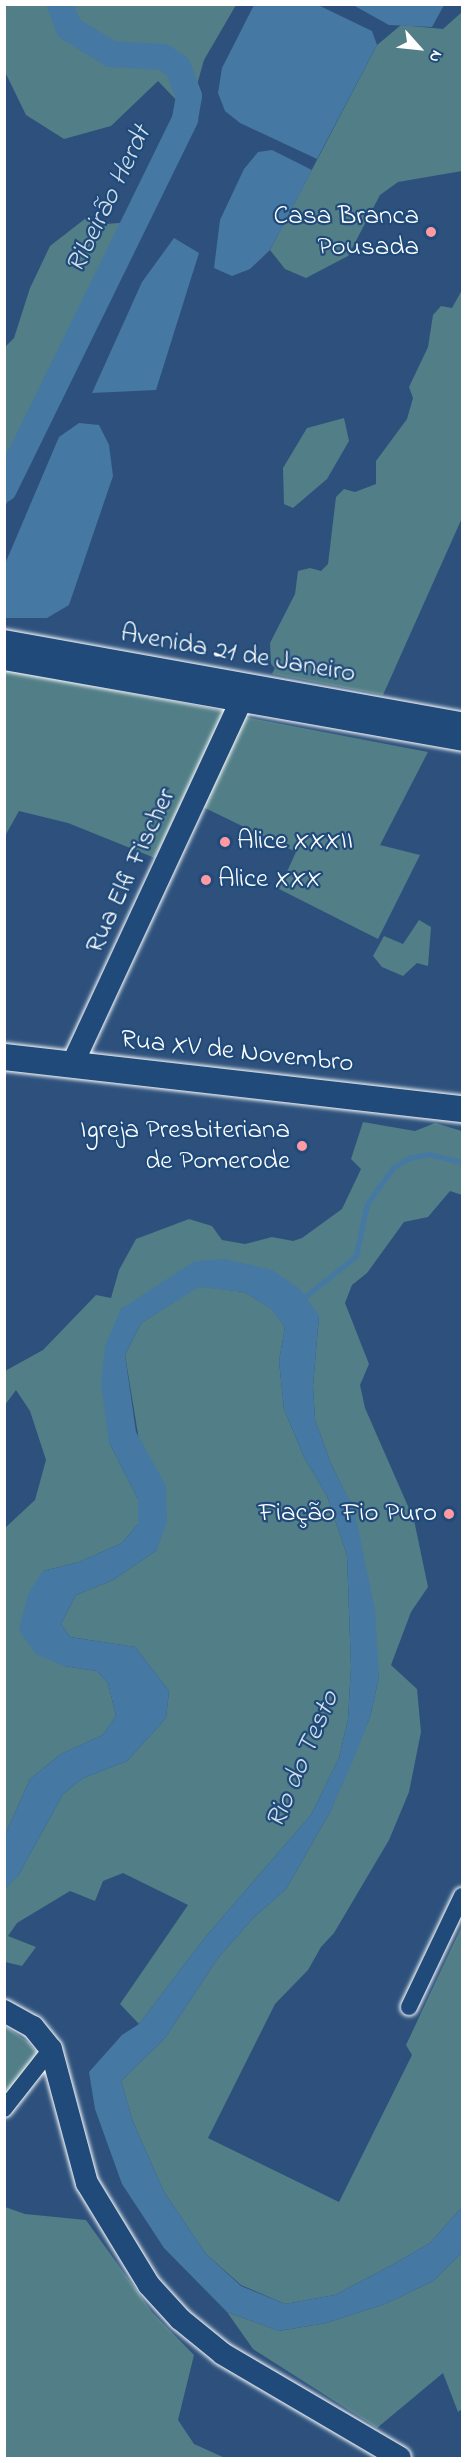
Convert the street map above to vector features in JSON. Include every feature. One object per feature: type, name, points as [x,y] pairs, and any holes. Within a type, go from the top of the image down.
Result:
[{"type":"main road","name":"Rua XV de Novembro","points":[[4,1057],[462,1109]]},
{"type":"street","name":"Avenida 21 de Janeiro","points":[[4,641],[462,723]]},
{"type":"street","name":"Avenida 21 de Janeiro","points":[[4,659],[462,740]]},
{"type":"street","name":"Rua Elfi Fischer","points":[[72,1065],[241,701]]},
{"type":"street","points":[[409,2007],[462,1896]]},
{"type":"street","points":[[4,2011],[33,2027],[51,2049],[87,2182],[149,2285],[180,2319],[224,2354],[400,2458]]},
{"type":"street","points":[[4,2109],[51,2049]]},
{"type":"green space","points":[[4,5],[236,5],[204,60],[191,106],[181,105],[158,81],[111,126],[64,139],[26,115],[5,72]]},
{"type":"green space","points":[[462,12],[462,171],[398,182],[380,195],[348,256],[306,278],[285,269],[270,250],[377,45],[401,25],[443,29]]},
{"type":"green space","points":[[86,218],[106,224],[131,222],[135,237],[123,261],[114,260],[52,386],[45,420],[5,507],[5,347],[14,338],[30,288],[50,246]]},
{"type":"green space","points":[[462,290],[462,518],[383,695],[272,674],[275,668],[271,664],[270,643],[295,594],[298,571],[310,568],[321,571],[328,564],[336,497],[344,489],[355,492],[376,484],[376,461],[407,419],[413,398],[409,387],[428,347],[433,315],[441,306],[452,308]]},
{"type":"green space","points":[[344,418],[349,441],[327,479],[293,508],[284,504],[283,468],[307,428]]},
{"type":"green space","points":[[5,670],[225,711],[155,858],[68,823],[19,811],[5,836]]},
{"type":"green space","points":[[245,717],[428,752],[380,845],[420,855],[378,939],[279,889],[296,852],[203,807]]},
{"type":"green space","points":[[419,920],[431,927],[428,966],[417,963],[403,976],[382,967],[373,956],[384,936],[403,944]]},
{"type":"green space","points":[[363,1122],[415,1131],[435,1123],[462,1131],[462,1195],[450,1191],[428,1217],[404,1222],[367,1273],[352,1285],[345,1303],[369,1364],[360,1385],[365,1408],[414,1520],[428,1587],[411,1612],[391,1665],[417,1689],[421,1732],[409,1792],[389,1840],[334,1933],[321,1947],[308,1970],[275,2004],[208,2138],[339,2202],[412,2055],[406,2045],[462,1926],[462,2207],[430,2243],[392,2265],[335,2295],[285,2304],[241,2285],[206,2254],[164,2192],[133,2122],[121,2081],[165,2038],[218,1958],[253,1918],[286,1889],[330,1812],[370,1717],[379,1677],[354,1510],[332,1466],[315,1420],[313,1386],[319,1316],[224,1259],[121,1309],[109,1442],[138,1499],[138,1524],[122,1543],[79,1562],[43,1571],[64,1666],[97,1671],[108,1683],[116,1716],[103,1735],[61,1754],[30,1779],[5,1835],[5,1528],[35,1500],[46,1460],[30,1411],[16,1390],[5,1405],[5,1371],[43,1350],[96,1295],[111,1298],[119,1270],[136,1239],[189,1219],[212,1226],[222,1240],[245,1244],[272,1237],[293,1241],[302,1238],[342,1209],[361,1169],[351,1159]]},
{"type":"green space","points":[[199,1286],[244,1292],[272,1309],[285,1327],[279,1361],[284,1409],[304,1457],[327,1496],[347,1555],[351,1667],[348,1719],[339,1758],[311,1815],[207,1935],[139,2024],[120,2004],[188,1905],[123,1873],[103,1881],[95,1901],[70,1891],[17,1923],[8,1936],[36,1947],[22,1966],[5,1962],[4,1889],[19,1874],[63,1794],[83,1778],[127,1761],[166,1718],[169,1691],[135,1647],[70,1637],[61,1624],[76,1595],[113,1580],[157,1550],[125,1355],[141,1323]]},
{"type":"green space","points":[[5,2026],[28,2042],[38,2054],[5,2097]]},
{"type":"green space","points":[[5,2207],[25,2214],[86,2220],[152,2312],[194,2355],[178,2420],[194,2444],[225,2458],[5,2458]]},
{"type":"green space","points":[[462,2252],[462,2409],[458,2412],[443,2373],[377,2428],[253,2349],[227,2312],[279,2331],[326,2323],[385,2304],[433,2281]]},
{"type":"water","points":[[254,5],[318,5],[372,31],[377,45],[317,159],[240,123],[225,111],[218,93],[222,68]]},
{"type":"water","points":[[353,5],[444,5],[432,27],[389,25]]},
{"type":"water","points":[[272,150],[312,170],[270,250],[250,269],[232,276],[214,268],[220,220],[244,169],[258,152]]},
{"type":"water","points":[[174,238],[199,253],[156,390],[92,393],[142,282]]},
{"type":"water","points":[[79,423],[99,425],[109,445],[113,476],[69,605],[47,618],[5,618],[5,564],[59,437]]},
{"type":"water","points":[[224,1259],[272,1270],[300,1289],[319,1316],[313,1386],[315,1420],[332,1466],[354,1509],[375,1610],[379,1677],[370,1717],[352,1763],[330,1812],[286,1889],[253,1918],[218,1958],[165,2038],[121,2081],[133,2122],[164,2192],[206,2254],[241,2286],[285,2304],[335,2295],[392,2265],[430,2243],[462,2207],[462,2252],[433,2281],[385,2304],[326,2323],[279,2331],[227,2312],[164,2248],[122,2184],[95,2109],[89,2072],[122,2035],[139,2024],[207,1935],[311,1815],[339,1758],[348,1719],[351,1667],[347,1555],[327,1496],[304,1457],[284,1409],[279,1361],[285,1327],[271,1309],[244,1292],[199,1287],[141,1323],[125,1355],[136,1432],[166,1486],[167,1520],[157,1550],[113,1580],[76,1595],[61,1624],[70,1637],[135,1647],[169,1691],[166,1718],[127,1761],[83,1778],[63,1794],[19,1874],[5,1889],[5,1835],[30,1779],[61,1754],[103,1735],[116,1716],[108,1683],[97,1671],[64,1666],[36,1654],[19,1630],[28,1594],[43,1571],[79,1562],[122,1543],[138,1524],[138,1499],[109,1442],[101,1384],[105,1346],[121,1309],[195,1261]]},
{"type":"waterway","name":"Ribeirão Herdt","points":[[4,489],[185,119],[189,96],[178,67],[163,57],[111,54],[69,28],[60,4]]},
{"type":"waterway","points":[[301,1300],[356,1256],[367,1204],[393,1168],[409,1158],[429,1154],[462,1162]]},
{"type":"place","name":"Casa Branca Pousada","points":[[431,232]]},
{"type":"place","name":"Alice XXXII","points":[[225,842]]},
{"type":"place","name":"Alice XXX","points":[[206,880]]},
{"type":"place","name":"Igreja Presbiteriana de Pomerode","points":[[302,1146]]},
{"type":"place","name":"Fiação Fio Puro","points":[[449,1514]]},
{"type":"water label","name":"Rio do Testo","points":[[304,1760]]}]
